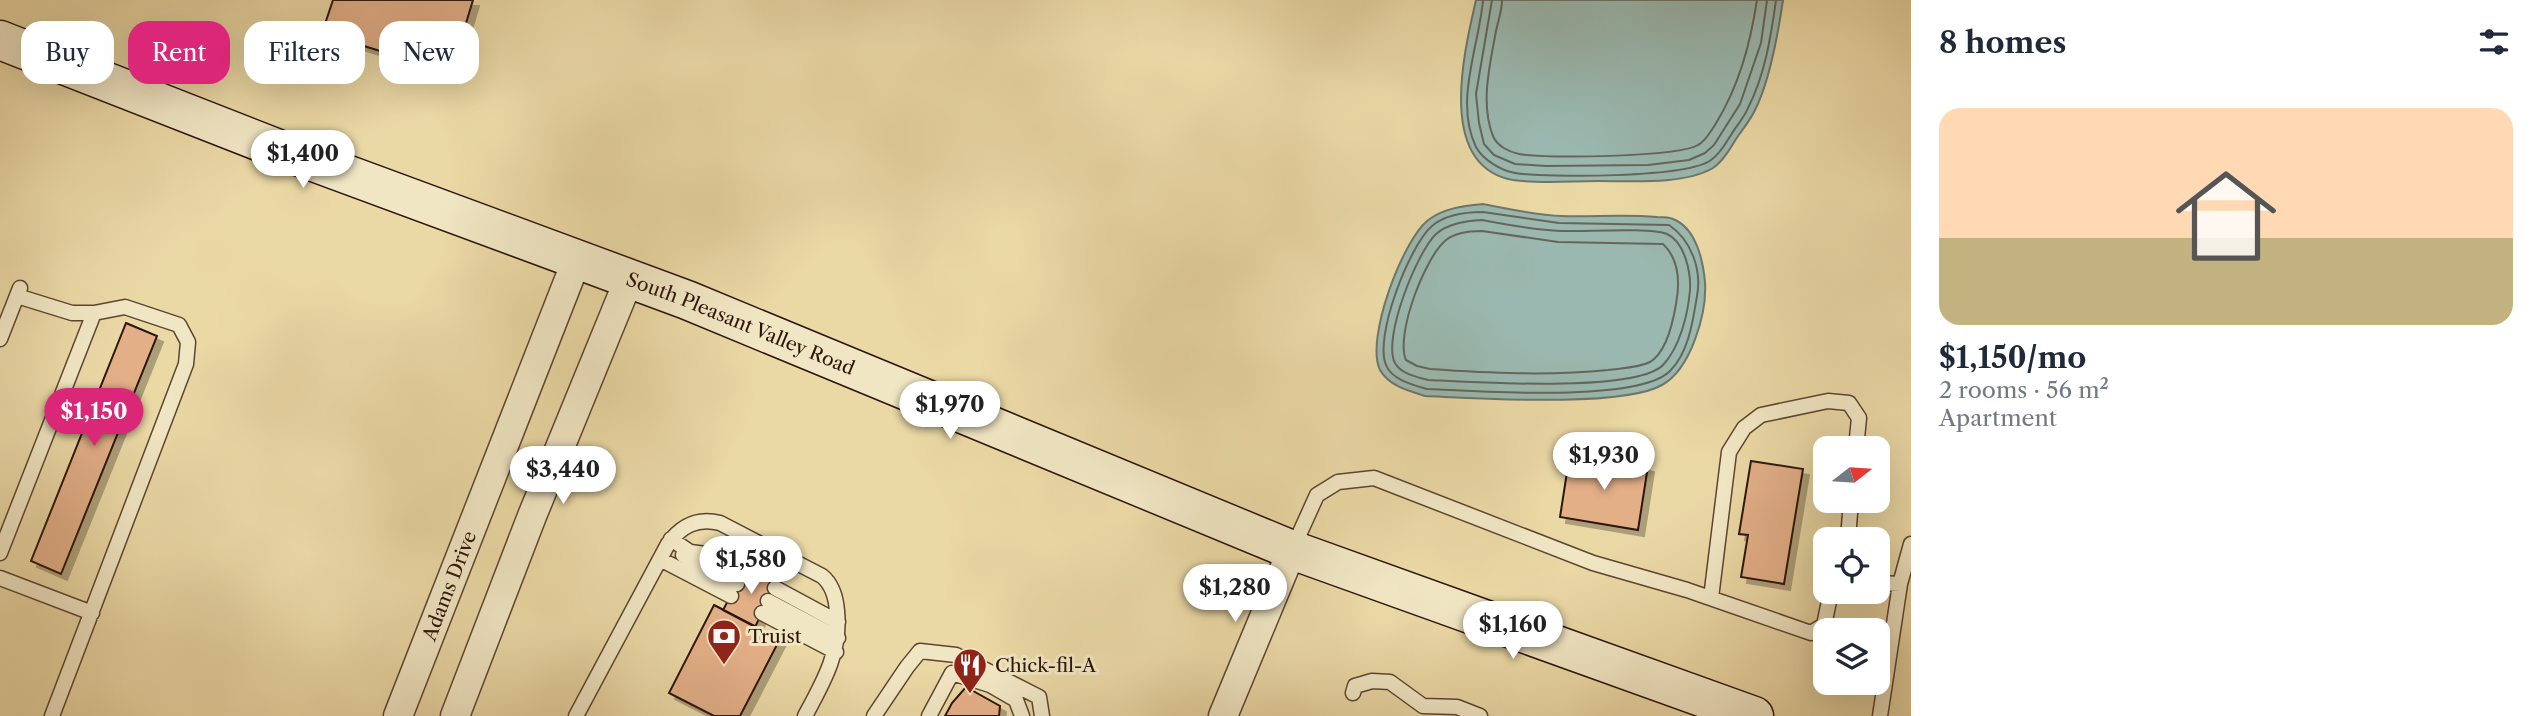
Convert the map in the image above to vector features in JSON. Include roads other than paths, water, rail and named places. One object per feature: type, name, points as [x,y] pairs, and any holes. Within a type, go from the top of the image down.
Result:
[{"type":"main road","name":"South Pleasant Valley Road","points":[[0,40],[281,150],[687,300],[1292,550],[1754,716]]},
{"type":"street","name":"Adams Drive","points":[[398,716],[577,259]]},
{"type":"street","points":[[455,716],[532,516],[629,279]]},
{"type":"street","points":[[1223,716],[1292,550]]},
{"type":"lane","points":[[0,339],[18,292],[72,313],[94,313],[125,307],[179,325],[188,342],[186,364],[52,716]]},
{"type":"lane","points":[[0,553],[94,313]]},
{"type":"lane","points":[[1711,598],[1729,452],[1744,428],[1761,415],[1828,401],[1849,403],[1859,418],[1857,436]]},
{"type":"lane","points":[[1292,550],[1317,495],[1339,482],[1374,478],[1593,563],[1711,598],[1811,633],[1824,625],[1828,604]]},
{"type":"lane","points":[[576,716],[666,548],[677,532],[696,522],[720,523],[826,579],[834,595],[838,622],[837,645],[827,675],[805,716]]},
{"type":"lane","points":[[1880,716],[1900,584],[1911,544]]},
{"type":"lane","points":[[666,548],[714,555],[737,584],[666,548]]},
{"type":"lane","points":[[0,578],[92,613]]},
{"type":"lane","points":[[1890,584],[1900,584]]},
{"type":"lane","points":[[837,645],[768,600],[838,622]]},
{"type":"lane","points":[[874,716],[920,651],[956,655],[1039,697],[1042,716]]},
{"type":"lane","points":[[929,716],[952,673],[990,685],[1016,700],[1021,716]]},
{"type":"lane","points":[[1353,693],[1355,686],[1361,682],[1384,681],[1395,684],[1423,706],[1457,707],[1480,716]]},
{"type":"water","points":[[1476,0],[1783,0],[1773,57],[1760,100],[1729,151],[1713,168],[1673,180],[1545,182],[1513,180],[1489,170],[1473,153],[1464,131],[1462,76]]},
{"type":"water","points":[[1483,204],[1552,215],[1663,217],[1681,223],[1693,237],[1700,255],[1705,295],[1695,339],[1681,367],[1662,385],[1642,392],[1583,399],[1425,396],[1400,387],[1384,376],[1377,356],[1378,337],[1388,292],[1407,249],[1417,232],[1433,217],[1454,208]]},
{"type":"place","name":"Truist","points":[[724,666]]},
{"type":"place","name":"Chick-fil-A","points":[[970,695]]}]
